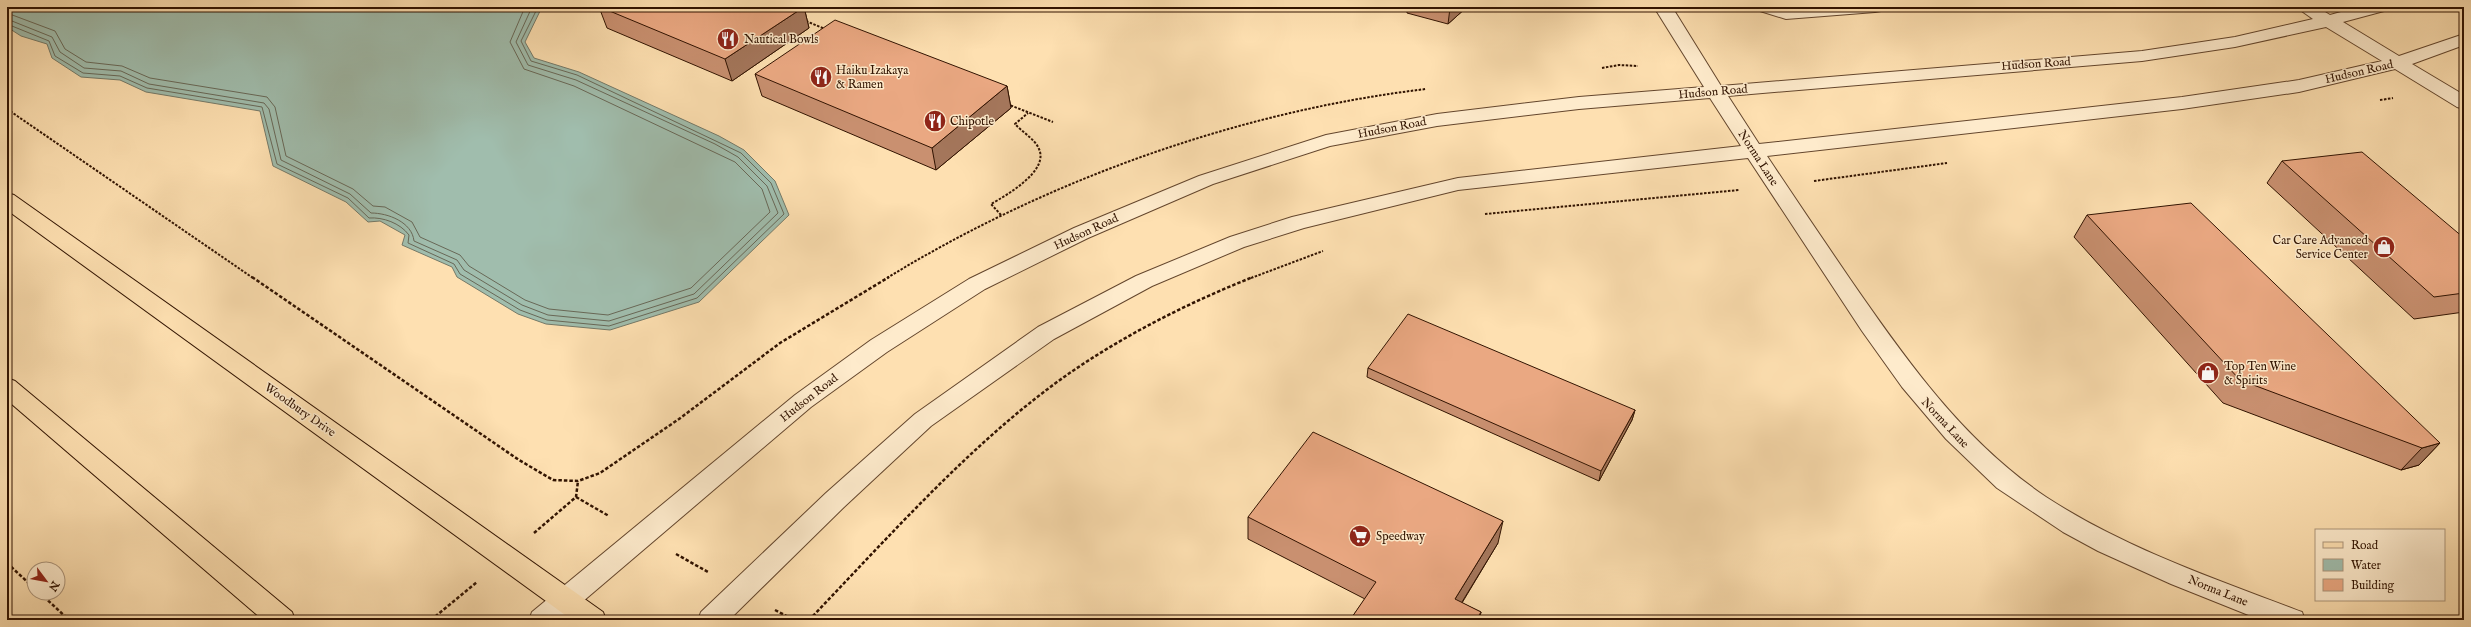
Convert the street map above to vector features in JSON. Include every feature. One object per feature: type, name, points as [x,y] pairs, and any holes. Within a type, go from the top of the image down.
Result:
[{"type":"main road","name":"Woodbury Drive","points":[[7,200],[593,620]]},
{"type":"main road","points":[[7,387],[282,620]]},
{"type":"street","name":"Norma Lane","points":[[1663,7],[1752,149],[1918,394],[1966,446],[2008,482],[2061,518],[2152,565],[2292,620]]},
{"type":"street","points":[[1766,7],[1786,14],[1795,10],[1875,7]]},
{"type":"street","points":[[2305,7],[2464,103]]},
{"type":"street","name":"Hudson Road","points":[[542,620],[803,401],[879,346],[978,284],[1081,233],[1206,180],[1326,141],[1437,120],[1579,103],[2142,56],[2235,42],[2328,21],[2378,7]]},
{"type":"street","name":"Hudson Road","points":[[711,620],[835,500],[923,420],[990,371],[1046,333],[1144,281],[1237,242],[1299,222],[1450,185],[1752,149],[2182,103],[2299,86],[2398,63],[2464,39]]},
{"type":"path","points":[[801,19],[831,31]]},
{"type":"path","points":[[1006,104],[1053,122]]},
{"type":"path","points":[[7,109],[519,460],[553,480],[578,481]]},
{"type":"path","points":[[1001,215],[991,204],[1037,170],[1041,159],[1039,149],[1015,124],[1028,113]]},
{"type":"path","points":[[1481,215],[1686,195]]},
{"type":"path","points":[[809,620],[934,490],[1003,425],[1064,377],[1150,324],[1233,285],[1328,249]]},
{"type":"path","points":[[576,497],[794,620]]},
{"type":"path","points":[[7,563],[26,581]]},
{"type":"path","points":[[49,601],[69,620]]},
{"type":"water","points":[[7,7],[542,7],[525,42],[534,58],[579,72],[719,136],[744,150],[775,181],[789,215],[699,302],[610,330],[546,324],[518,314],[457,277],[452,267],[402,245],[405,235],[380,221],[368,222],[346,202],[273,166],[260,111],[146,92],[120,80],[81,77],[52,58],[47,44],[21,36],[7,27]]},
{"type":"building","points":[[600,7],[804,7],[725,59]]},
{"type":"building","points":[[835,20],[1007,86],[932,148],[755,74]]},
{"type":"building","points":[[2362,152],[2464,238],[2464,293],[2434,297],[2282,161]]},
{"type":"building","points":[[2191,203],[2440,443],[2422,448],[2240,380],[2087,215]]},
{"type":"building","points":[[1408,314],[1635,410],[1601,471],[1368,368]]},
{"type":"building","points":[[1313,432],[1503,521],[1455,599],[1481,612],[1476,620],[1350,620],[1376,582],[1248,517]]},
{"type":"place","name":"Nautical Bowls","points":[[728,39]]},
{"type":"place","name":"Haiku Izakaya & Ramen","points":[[821,77]]},
{"type":"place","name":"Chipotle","points":[[935,121]]},
{"type":"place","name":"Car Care Advanced Service Center","points":[[2384,247]]},
{"type":"place","name":"Top Ten Wine & Spirits","points":[[2208,373]]},
{"type":"place","name":"Speedway","points":[[1360,536]]}]
